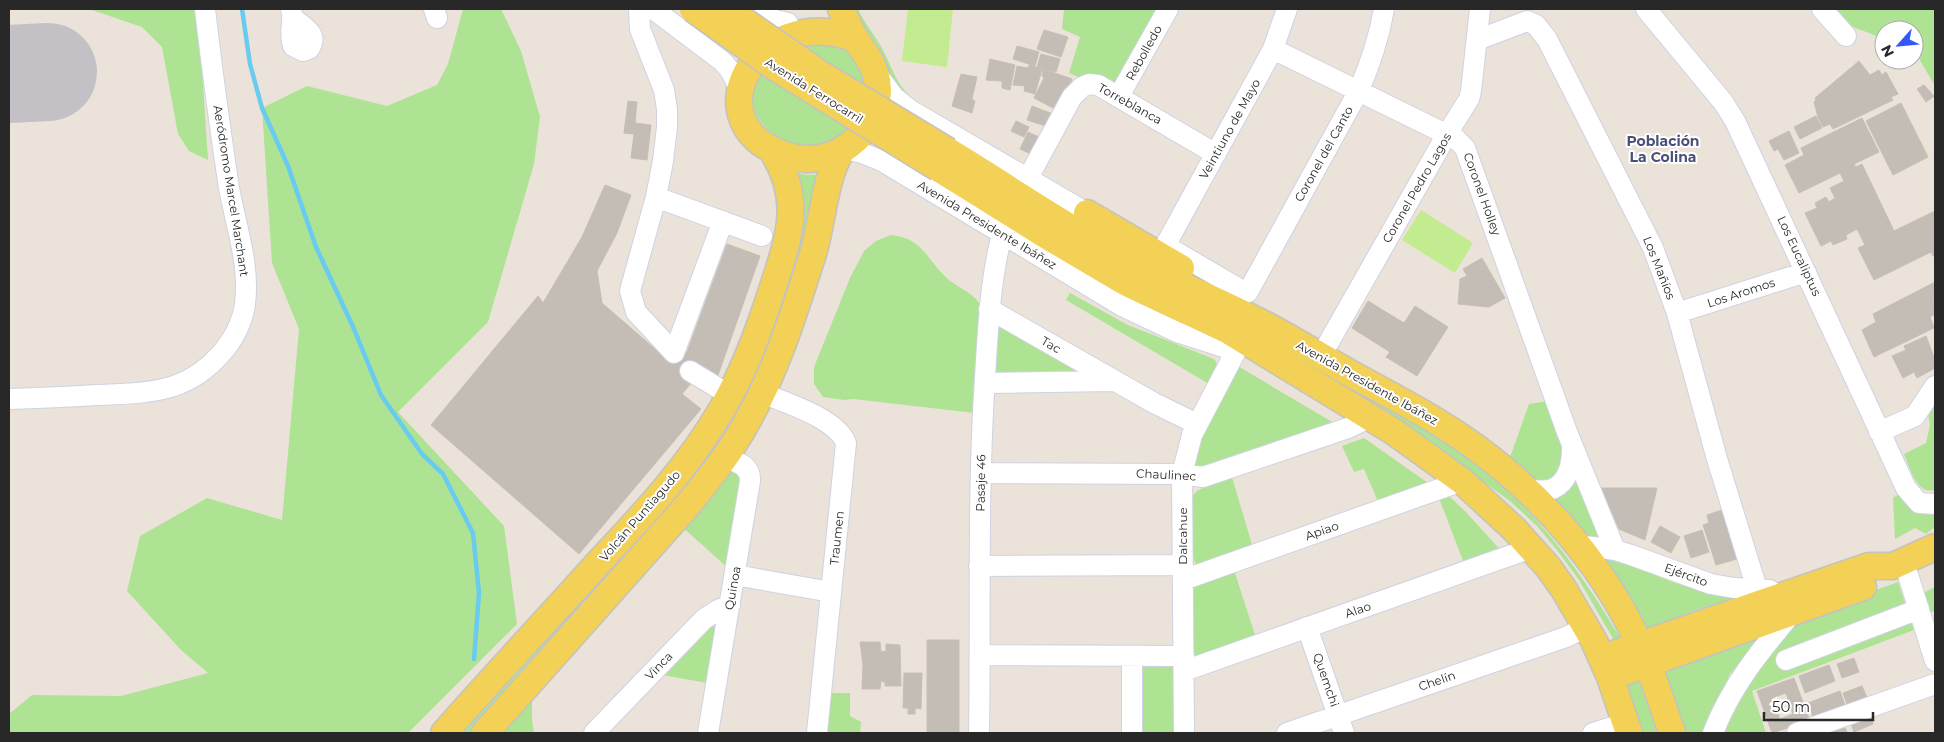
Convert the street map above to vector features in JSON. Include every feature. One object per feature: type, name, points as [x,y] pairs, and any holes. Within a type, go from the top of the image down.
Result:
[{"type":"main road","name":"Avenida Ferrocarril","points":[[693,9],[776,68],[943,160]]},
{"type":"main road","name":"Avenida Ferrocarril","points":[[727,9],[943,160]]},
{"type":"main road","points":[[841,9],[856,39],[868,55],[876,73],[878,90],[876,108],[869,124],[859,138],[843,150],[818,159],[794,158],[772,149],[759,139],[750,128],[744,115],[739,87],[740,73],[752,49],[761,39],[772,30],[794,18],[826,22],[842,29],[856,39]]},
{"type":"main road","name":"Volcán Puntiagudo","points":[[444,733],[660,496],[708,432],[731,392],[780,266],[792,220],[786,182],[780,164],[772,149]]},
{"type":"main road","points":[[485,733],[686,507],[724,459],[749,419],[762,393],[789,327],[811,259],[833,167],[843,150]]},
{"type":"main road","name":"Avenida Presidente Ibáñez","points":[[943,160],[1112,251],[1255,319],[1430,417],[1476,448],[1524,487],[1577,545],[1615,600],[1644,654],[1672,733]]},
{"type":"main road","name":"Avenida Presidente Ibáñez","points":[[943,160],[1042,233],[1125,282],[1204,318],[1274,359],[1371,417],[1462,481],[1496,511],[1532,548],[1563,588],[1586,627],[1606,668],[1627,730]]},
{"type":"main road","points":[[1087,213],[1208,284],[1255,319]]},
{"type":"main road","points":[[1236,351],[1274,359]]},
{"type":"main road","points":[[745,360],[751,379],[762,393]]},
{"type":"main road","points":[[676,475],[710,460],[724,459]]},
{"type":"main road","name":"Ejército","points":[[1606,668],[1794,602],[1875,583],[1899,564],[1935,547]]},
{"type":"street","name":"Aeródromo Marcel Marchant","points":[[9,399],[149,392],[175,386],[194,376],[211,363],[226,348],[239,327],[245,304],[246,281],[243,254],[220,130],[205,9]]},
{"type":"street","points":[[639,9],[640,29],[664,90],[668,127],[656,196],[630,291],[636,312],[680,360],[718,388],[731,392]]},
{"type":"street","points":[[654,9],[722,61],[730,70],[739,87]]},
{"type":"street","points":[[756,9],[775,20],[794,18]]},
{"type":"street","name":"Rebolledo","points":[[1120,96],[1168,9]]},
{"type":"street","name":"Veintiuno de Mayo","points":[[1165,246],[1273,49],[1287,9]]},
{"type":"street","name":"Coronel del Canto","points":[[1165,246],[1247,293],[1358,92],[1370,65],[1384,9]]},
{"type":"street","name":"Coronel Pedro Lagos","points":[[1321,356],[1446,134],[1469,99],[1480,9]]},
{"type":"street","name":"Los Eucaliptus","points":[[1646,9],[1723,102],[1736,121],[1909,494],[1919,503],[1935,504]]},
{"type":"street","points":[[1822,9],[1846,36]]},
{"type":"street","name":"Los Mañíos","points":[[1477,40],[1527,21],[1536,25],[1547,39],[1653,248],[1677,313],[1717,459],[1757,589]]},
{"type":"street","name":"Coronel Holley","points":[[1273,49],[1461,143],[1470,157],[1572,443],[1615,550]]},
{"type":"street","points":[[876,73],[894,97],[910,110],[1087,213],[1165,246]]},
{"type":"street","name":"Torreblanca","points":[[1028,178],[1077,91],[1082,87],[1094,84],[1120,96],[1216,154]]},
{"type":"street","name":"Avenida Presidente Ibáñez","points":[[843,150],[862,153],[882,161],[1122,306],[1177,332],[1236,351]]},
{"type":"street","points":[[656,196],[762,236]]},
{"type":"street","points":[[680,360],[723,221]]},
{"type":"street","name":"Pasaje 46","points":[[979,733],[979,566],[985,384],[992,280],[1002,234]]},
{"type":"street","name":"Los Aromos","points":[[1677,313],[1806,272]]},
{"type":"street","name":"Tac","points":[[990,309],[1113,381],[1197,424]]},
{"type":"street","name":"Dalcahue","points":[[1184,733],[1182,474],[1197,424],[1236,351]]},
{"type":"street","name":"Tac","points":[[985,384],[1113,381]]},
{"type":"street","points":[[1879,432],[1915,416],[1935,386]]},
{"type":"street","name":"Traumen","points":[[762,393],[822,419],[838,430],[846,443],[817,733]]},
{"type":"street","name":"Chaulinec","points":[[981,473],[1182,474],[1196,477],[1211,475],[1348,428],[1371,417]]},
{"type":"street","name":"Coronel Holley","points":[[1524,487],[1539,492],[1548,492],[1557,486],[1566,476],[1571,465],[1572,443]]},
{"type":"street","name":"Quinoa","points":[[708,733],[750,477],[746,468],[740,463],[724,459]]},
{"type":"street","name":"Apiao","points":[[979,566],[1183,572],[1462,481]]},
{"type":"street","name":"Ejército","points":[[1577,545],[1615,550],[1711,584],[1757,589],[1794,602],[1748,665],[1726,702],[1713,733]]},
{"type":"street","name":"Alao","points":[[980,655],[1132,656],[1184,663],[1307,627],[1532,548]]},
{"type":"street","points":[[1899,564],[1919,609],[1935,660]]},
{"type":"street","points":[[735,575],[831,592]]},
{"type":"street","name":"Vinca","points":[[594,733],[704,619],[718,610],[730,606]]},
{"type":"street","points":[[1786,660],[1919,609]]},
{"type":"street","name":"Quemchi","points":[[1307,627],[1341,724]]},
{"type":"street","name":"Chelín","points":[[1287,733],[1341,724],[1566,637],[1586,627]]},
{"type":"street","points":[[1132,656],[1132,733]]},
{"type":"street","points":[[1797,733],[1935,684]]},
{"type":"street","points":[[1592,733],[1627,730]]},
{"type":"green space","points":[[89,9],[198,9],[208,160],[189,151],[178,134],[162,47],[142,27]]},
{"type":"green space","points":[[463,9],[501,9],[521,51],[540,117],[534,164],[488,322],[398,412],[504,526],[517,624],[408,733],[9,733],[9,714],[32,695],[121,696],[208,673],[181,650],[127,591],[140,536],[207,498],[282,520],[299,329],[272,263],[262,108],[307,86],[387,106],[437,85],[448,64]]},
{"type":"green space","points":[[852,9],[858,9],[881,47],[900,84],[915,101],[910,101],[892,79],[879,48]]},
{"type":"green space","points":[[908,9],[953,9],[947,67],[902,61]]},
{"type":"green space","points":[[1064,9],[1164,9],[1120,85],[1083,79],[1069,73],[1080,37],[1062,29]]},
{"type":"green space","points":[[1830,9],[1935,9],[1935,86],[1924,67],[1924,20],[1874,20],[1874,35],[1849,25]]},
{"type":"green space","points":[[791,36],[843,47],[850,52],[857,62],[864,86],[860,104],[849,130],[840,139],[828,144],[802,146],[789,142],[767,129],[755,110],[751,83]]},
{"type":"green space","points":[[793,173],[821,174],[783,317],[756,375],[779,309]]},
{"type":"green space","points":[[1421,210],[1473,243],[1455,273],[1402,240]]},
{"type":"green space","points":[[891,235],[910,240],[916,244],[948,279],[976,299],[983,310],[975,413],[823,397],[814,384],[814,367],[850,278],[864,251],[876,241]]},
{"type":"green space","points":[[1070,293],[1128,325],[1214,359],[1217,368],[1209,384],[1066,300]]},
{"type":"green space","points":[[1214,309],[1419,426],[1460,452],[1488,473],[1528,511],[1562,550],[1621,639],[1615,642],[1579,580],[1557,550],[1537,526],[1511,502],[1406,425]]},
{"type":"green space","points":[[998,322],[1093,373],[995,379],[994,325]]},
{"type":"green space","points":[[1236,365],[1339,426],[1208,471],[1194,467],[1195,445]]},
{"type":"green space","points":[[1935,399],[1935,490],[1928,490],[1918,484],[1904,454],[1926,443],[1930,425],[1927,409]]},
{"type":"green space","points":[[1548,401],[1569,455],[1546,488],[1508,463],[1529,404]]},
{"type":"green space","points":[[1364,438],[1428,483],[1379,504],[1364,469],[1354,472],[1342,446]]},
{"type":"green space","points":[[704,466],[474,733],[458,733],[636,540],[651,527],[694,475]]},
{"type":"green space","points":[[732,467],[742,479],[728,568],[680,525]]},
{"type":"green space","points":[[1575,472],[1602,539],[1583,537],[1548,499]]},
{"type":"green space","points":[[1232,477],[1253,548],[1198,567],[1195,562],[1192,544],[1193,495],[1198,490]]},
{"type":"green space","points":[[1447,494],[1504,554],[1465,566],[1439,498]]},
{"type":"green space","points":[[1899,494],[1906,503],[1914,508],[1935,512],[1935,527],[1926,534],[1915,528],[1895,539],[1893,498]]},
{"type":"green space","points":[[1604,557],[1626,563],[1691,588],[1710,593],[1744,597],[1740,601],[1717,604],[1692,611],[1647,634],[1614,583]]},
{"type":"green space","points":[[1234,570],[1256,638],[1194,657],[1191,647],[1194,583]]},
{"type":"green space","points":[[1898,582],[1914,630],[1752,691],[1766,733],[1721,733],[1737,698],[1794,623],[1815,612]]},
{"type":"green space","points":[[1935,587],[1935,611],[1931,612],[1923,593]]},
{"type":"green space","points":[[710,624],[716,628],[707,683],[657,674]]},
{"type":"green space","points":[[1765,632],[1730,674],[1711,713],[1704,733],[1682,733],[1662,666],[1689,662],[1715,654]]},
{"type":"green space","points":[[1134,659],[1180,659],[1180,733],[1134,733]]},
{"type":"green space","points":[[1624,675],[1638,679],[1658,733],[1637,733]]},
{"type":"green space","points":[[532,691],[534,733],[492,733]]},
{"type":"green space","points":[[828,693],[850,693],[850,716],[861,722],[860,733],[824,733]]},
{"type":"building","points":[[1044,30],[1068,37],[1061,57],[1037,49]]},
{"type":"building","points":[[1017,46],[1039,52],[1035,66],[1013,59]]},
{"type":"building","points":[[1041,54],[1060,59],[1056,72],[1037,67]]},
{"type":"building","points":[[990,59],[1015,65],[1010,90],[1002,88],[1002,81],[986,80]]},
{"type":"building","points":[[1859,61],[1870,75],[1879,70],[1882,75],[1886,72],[1898,94],[1891,97],[1893,100],[1833,129],[1830,124],[1823,127],[1818,117],[1814,102],[1815,98]]},
{"type":"building","points":[[1029,65],[1042,69],[1035,94],[1024,91],[1025,86],[1013,85],[1017,66],[1028,68]]},
{"type":"building","points":[[1043,69],[1072,79],[1065,97],[1057,110],[1034,98],[1044,78],[1042,76]]},
{"type":"building","points":[[961,74],[977,77],[972,99],[975,101],[972,113],[952,106]]},
{"type":"building","points":[[1924,85],[1934,96],[1926,102],[1917,89]]},
{"type":"building","points":[[628,101],[637,102],[635,123],[651,125],[647,160],[631,158],[634,134],[624,133]]},
{"type":"building","points":[[1901,103],[1928,157],[1893,175],[1866,121]]},
{"type":"building","points":[[1032,106],[1053,114],[1049,127],[1027,120]]},
{"type":"building","points":[[1816,116],[1822,128],[1800,139],[1794,127]]},
{"type":"building","points":[[1862,118],[1879,152],[1854,164],[1856,167],[1862,164],[1894,231],[1935,211],[1935,255],[1933,256],[1931,252],[1874,280],[1858,248],[1865,245],[1857,229],[1846,235],[1847,239],[1833,245],[1831,241],[1821,246],[1805,213],[1817,208],[1815,203],[1826,197],[1829,202],[1835,198],[1830,188],[1844,181],[1840,173],[1799,193],[1785,165],[1804,155],[1801,148]]},
{"type":"building","points":[[1016,121],[1029,127],[1024,137],[1011,131]]},
{"type":"building","points":[[1789,131],[1799,153],[1784,160],[1778,149],[1774,151],[1769,141]]},
{"type":"building","points":[[1028,132],[1039,137],[1031,154],[1020,149]]},
{"type":"building","points":[[605,185],[631,195],[617,233],[597,271],[602,303],[669,361],[687,352],[727,244],[760,256],[717,378],[692,382],[682,394],[701,409],[579,554],[431,425],[538,296],[543,303],[582,237]]},
{"type":"building","points":[[1482,258],[1505,298],[1489,307],[1458,304],[1460,279],[1467,276],[1463,269]]},
{"type":"building","points":[[1935,282],[1935,300],[1933,301],[1935,314],[1930,317],[1934,328],[1874,357],[1862,330],[1876,322],[1873,314]]},
{"type":"building","points":[[1368,301],[1404,323],[1415,306],[1448,327],[1417,376],[1386,357],[1390,352],[1352,328]]},
{"type":"building","points":[[1926,336],[1935,360],[1935,368],[1917,378],[1914,372],[1903,378],[1892,356],[1906,350],[1904,346]]},
{"type":"building","points":[[1601,488],[1657,488],[1645,540],[1619,529]]},
{"type":"building","points":[[1722,510],[1730,537],[1709,543],[1703,525],[1709,523],[1707,515]]},
{"type":"building","points":[[1660,526],[1680,537],[1671,553],[1651,542]]},
{"type":"building","points":[[1702,530],[1709,552],[1691,558],[1684,536]]},
{"type":"building","points":[[1730,537],[1737,559],[1716,565],[1709,543]]},
{"type":"building","points":[[927,640],[959,640],[959,733],[927,733]]},
{"type":"building","points":[[860,642],[880,642],[881,652],[886,651],[886,644],[900,645],[901,686],[885,686],[885,682],[881,681],[880,689],[862,689],[863,665]]},
{"type":"building","points":[[1854,658],[1859,672],[1842,678],[1837,664]]},
{"type":"building","points":[[1829,665],[1835,681],[1805,693],[1799,676]]},
{"type":"building","points":[[904,673],[922,673],[921,709],[915,708],[915,714],[908,714],[908,708],[903,708]]},
{"type":"building","points":[[1794,678],[1810,721],[1772,733],[1757,691]],"holes":[[[1786,693],[1793,714],[1780,719],[1772,698]]]},
{"type":"building","points":[[1862,686],[1868,700],[1848,707],[1843,693]]},
{"type":"building","points":[[1840,691],[1846,708],[1814,720],[1808,703]]},
{"type":"building","points":[[1868,711],[1873,724],[1854,732],[1849,718]]},
{"type":"building","points":[[1842,719],[1847,733],[1812,733]]},
{"type":"waterway","points":[[242,9],[250,64],[262,108],[288,166],[316,247],[354,329],[381,395],[422,454],[443,474],[473,533],[479,593],[474,659]]},
{"type":"runway","points":[[9,74],[48,72]]},
{"type":"district","name":"Población La Colina","points":[[1663,150]]}]
